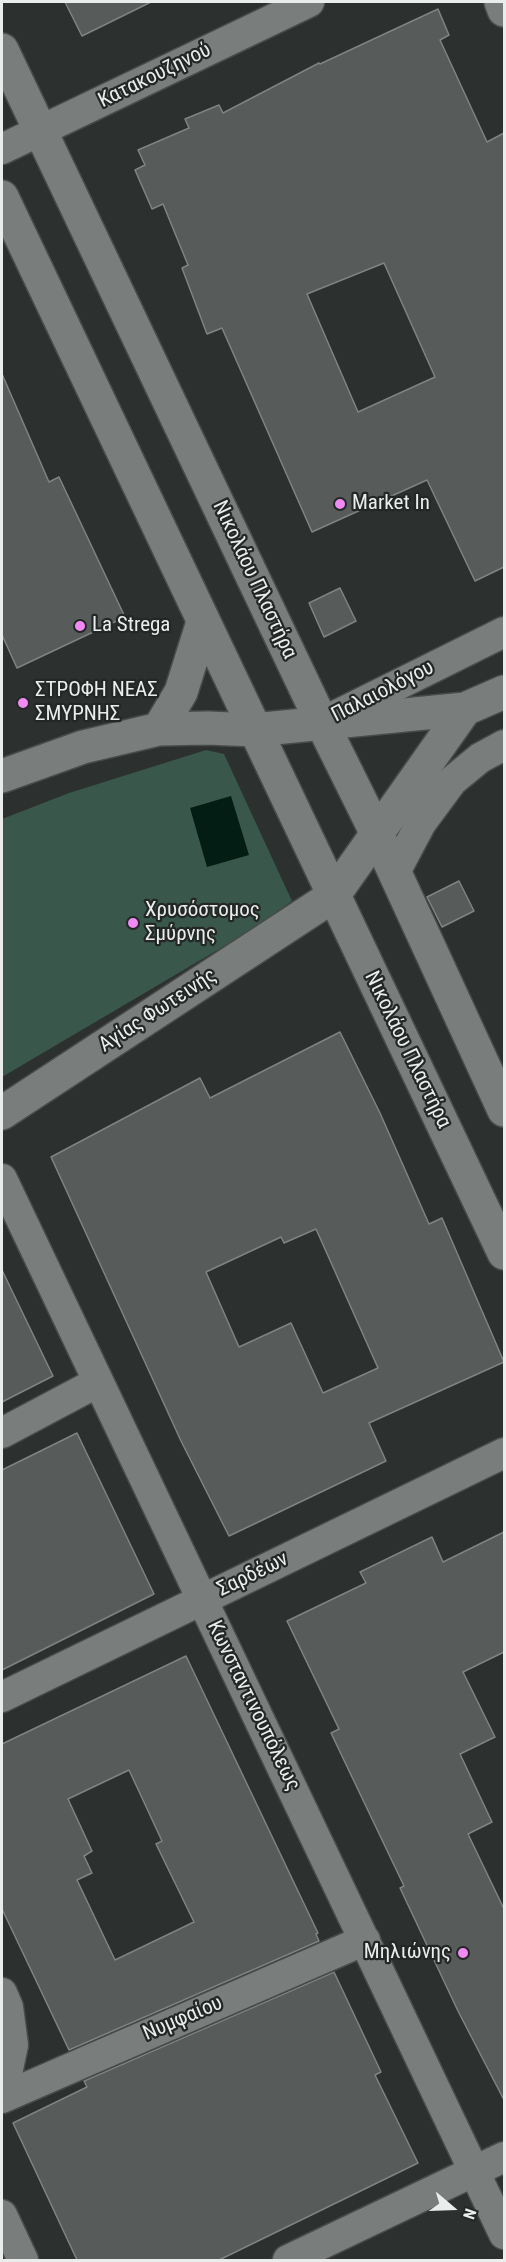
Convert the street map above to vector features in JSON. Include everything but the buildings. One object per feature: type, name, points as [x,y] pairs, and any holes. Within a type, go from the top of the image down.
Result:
[{"type":"street","name":"Κατακουζηνού","points":[[2,149],[309,2]]},
{"type":"street","points":[[501,2],[504,10]]},
{"type":"street","name":"Νικολάου Πλαστήρα","points":[[2,50],[377,834],[504,1110]]},
{"type":"street","name":"Νικολάου Πλαστήρα","points":[[2,197],[504,1253]]},
{"type":"street","points":[[159,729],[181,692],[203,622]]},
{"type":"street","name":"Παλαιολόγου","points":[[2,776],[83,747],[159,729],[254,730],[322,723],[504,632]]},
{"type":"street","points":[[322,723],[465,709],[504,692]]},
{"type":"street","name":"Αγίας Φωτεινής","points":[[2,1113],[333,896],[465,709]]},
{"type":"street","points":[[394,874],[421,823],[452,780],[480,758],[504,745]]},
{"type":"street","name":"Κωνσταντινουπόλεως","points":[[2,1179],[504,2234]]},
{"type":"street","points":[[2,1433],[98,1382]]},
{"type":"street","name":"Σαρδέων","points":[[2,1697],[504,1453]]},
{"type":"street","name":"Νυμφαίου","points":[[2,2098],[364,1940]]},
{"type":"street","points":[[2,1993],[8,2007],[13,2045],[2,2098]]},
{"type":"street","points":[[288,2260],[504,2157]]},
{"type":"street","points":[[2,2215],[23,2260]]},
{"type":"shaded area","points":[[206,750],[224,754],[292,901],[255,928],[2,1077],[2,819],[69,793]]},
{"type":"shaded area","points":[[231,796],[249,855],[207,867],[190,808]]},
{"type":"place","name":"Market In","points":[[340,504]]},
{"type":"place","name":"La Strega","points":[[80,626]]},
{"type":"place","name":"ΣΤΡΟΦΗ ΝΕΑΣ ΣΜΥΡΝΗΣ","points":[[23,703]]},
{"type":"place","name":"Χρυσόστομος Σμύρνης","points":[[133,923]]},
{"type":"place","name":"Μηλιώνης","points":[[463,1953]]}]
